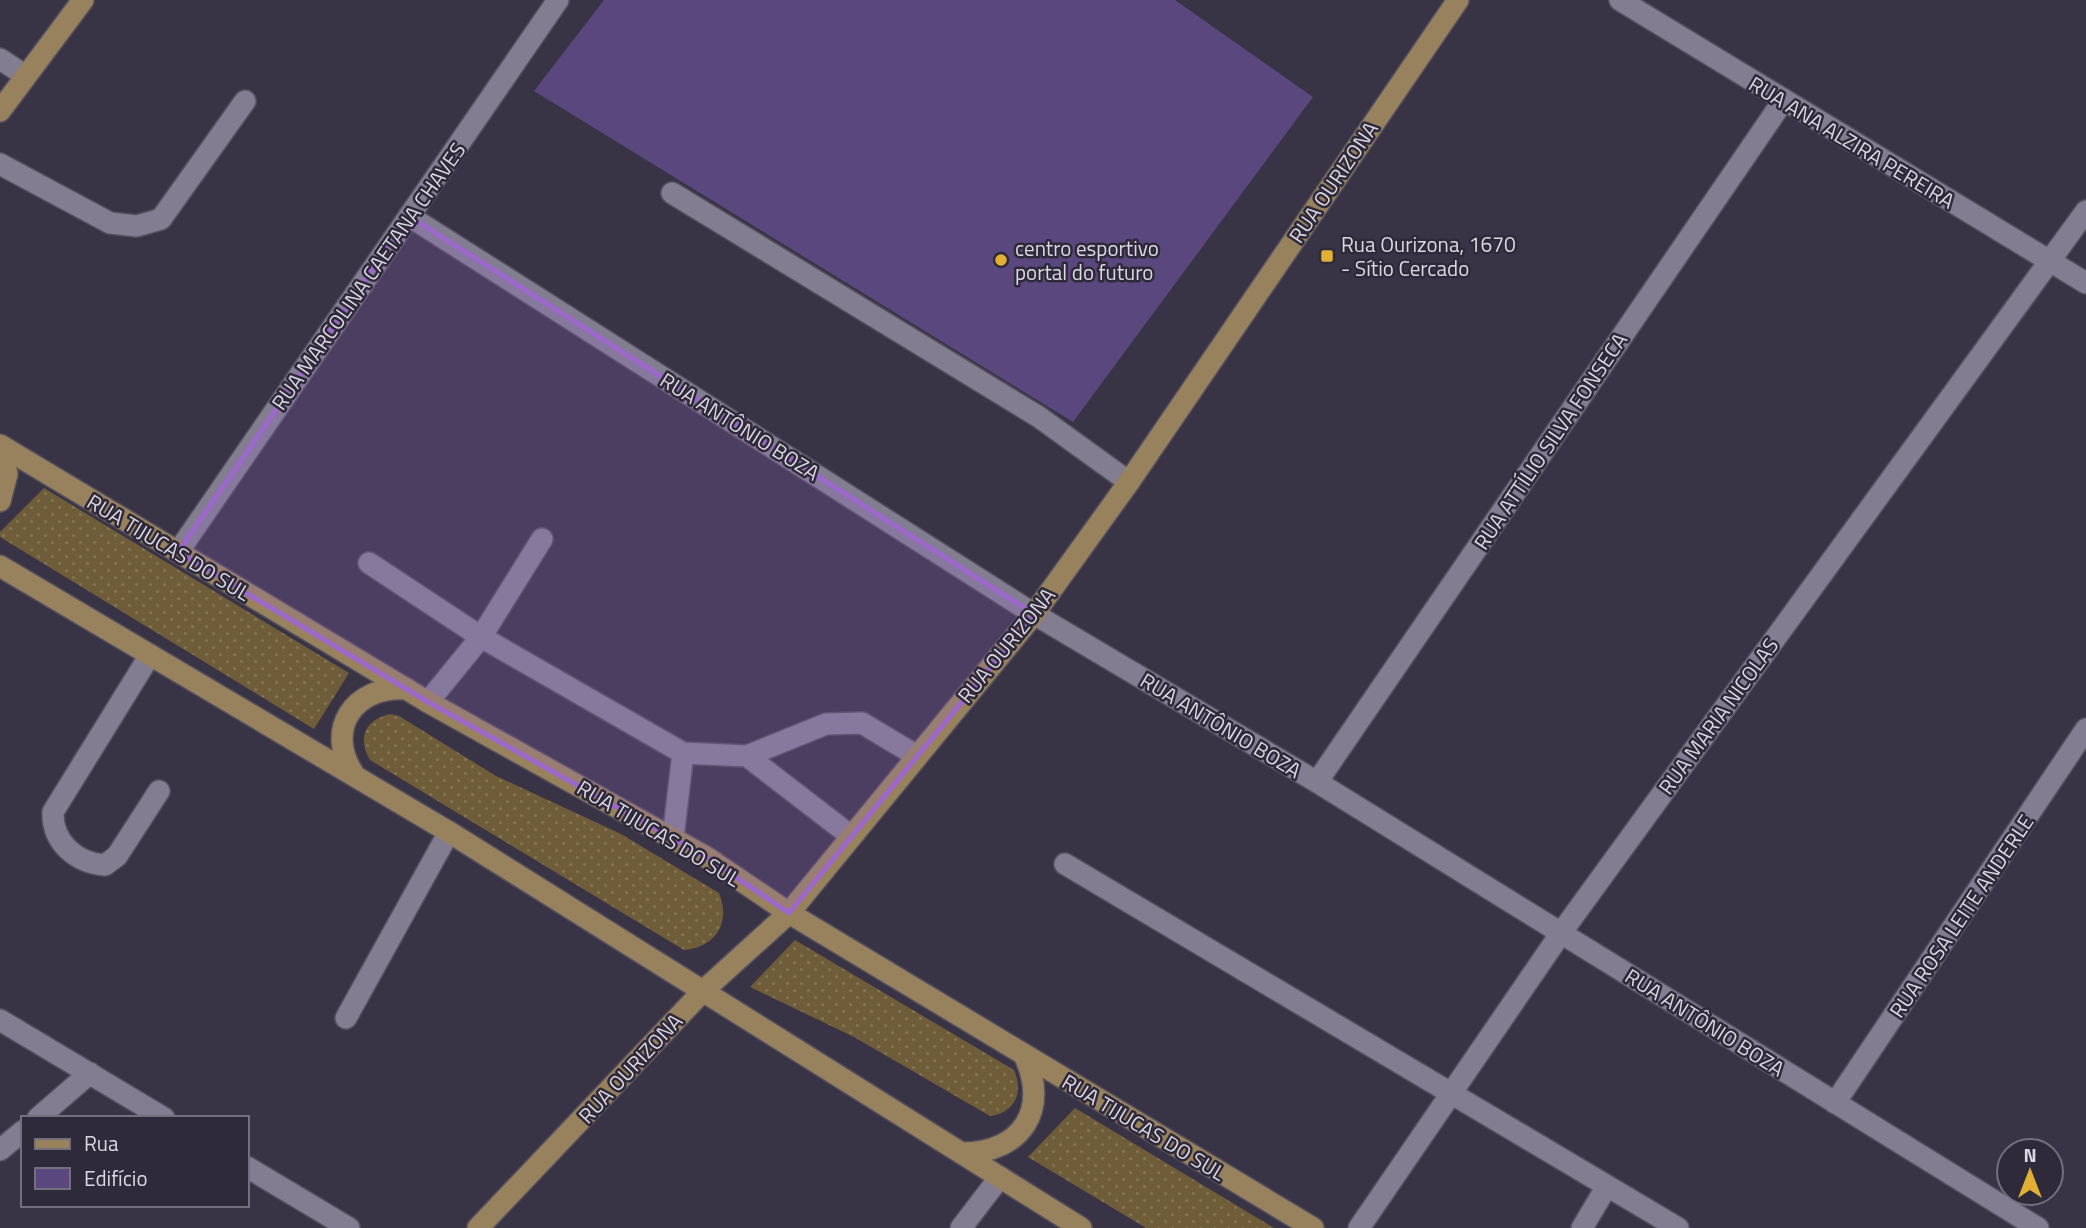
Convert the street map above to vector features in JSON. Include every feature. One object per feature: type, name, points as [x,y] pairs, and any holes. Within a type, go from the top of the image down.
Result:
[{"type":"main road","points":[[0,111],[83,0]]},
{"type":"main road","name":"RUA OURIZONA","points":[[478,1228],[703,991],[789,913],[1034,614],[1129,482],[1458,0]]},
{"type":"main road","points":[[0,445],[7,474],[0,501]]},
{"type":"main road","name":"RUA TIJUCAS DO SUL","points":[[0,445],[428,702],[673,838],[789,913],[1313,1228]]},
{"type":"main road","points":[[0,566],[449,832],[1081,1228]]},
{"type":"main road","points":[[355,776],[342,752],[341,739],[349,713],[360,700],[374,692],[391,688],[407,689]]},
{"type":"main road","points":[[962,1153],[981,1153],[999,1147],[1015,1137],[1027,1121],[1035,1088],[1024,1055]]},
{"type":"street","name":"RUA MARCOLINA CAETANA CHAVES","points":[[178,552],[558,0]]},
{"type":"street","name":"RUA ANA ALZIRA PEREIRA","points":[[1620,0],[2086,283]]},
{"type":"street","points":[[0,59],[26,76]]},
{"type":"street","points":[[0,164],[110,223],[137,226],[161,219],[245,101]]},
{"type":"street","name":"RUA ATTÍLIO SILVA FONSECA","points":[[1317,782],[1783,101]]},
{"type":"street","points":[[672,193],[1039,417],[1129,482]]},
{"type":"street","name":"RUA MARIA NICOLAS","points":[[1359,1228],[1561,933],[2086,211]]},
{"type":"street","name":"RUA ANTÔNIO BOZA","points":[[409,216],[1034,614],[1317,782],[2038,1228]]},
{"type":"street","points":[[428,702],[481,637],[542,539]]},
{"type":"street","points":[[369,563],[481,637],[683,753],[747,756],[826,724],[862,723],[917,756]]},
{"type":"street","points":[[150,655],[53,812],[53,827],[61,844],[90,864],[105,865],[117,856],[159,791]]},
{"type":"street","name":"RUA ROSA LEITE ANDERLE","points":[[1835,1103],[2086,729]]},
{"type":"street","points":[[673,838],[683,753]]},
{"type":"street","points":[[747,756],[851,836]]},
{"type":"street","points":[[346,1018],[449,832]]},
{"type":"street","points":[[1065,864],[1678,1228]]},
{"type":"street","points":[[0,1020],[161,1116]]},
{"type":"street","points":[[40,1116],[90,1073]]},
{"type":"street","points":[[0,1150],[21,1133]]},
{"type":"street","points":[[248,1168],[349,1228]]},
{"type":"street","points":[[961,1228],[1000,1177]]},
{"type":"street","points":[[1582,1228],[1607,1185]]},
{"type":"highlighted area","points":[[409,216],[1034,614],[789,913],[706,857],[428,702],[178,552]]},
{"type":"shaded area","points":[[44,488],[349,673],[314,729],[0,537],[0,532]]},
{"type":"shaded area","points":[[390,714],[399,716],[496,776],[621,834],[719,893],[723,914],[718,932],[705,944],[684,950],[370,760],[364,744],[366,731],[374,721]]},
{"type":"shaded area","points":[[795,940],[1014,1070],[1018,1086],[1011,1106],[1006,1111],[990,1116],[854,1037],[750,987]]},
{"type":"shaded area","points":[[1075,1108],[1274,1228],[1146,1228],[1028,1157]]},
{"type":"building","name":"centro esportivo portal do futuro","points":[[604,0],[1175,0],[1313,97],[1073,422],[534,91]]},
{"type":"place","name":"Rua Ourizona, 1670 - Sítio Cercado","points":[[1327,256]]},
{"type":"place","name":"centro esportivo portal do futuro","points":[[1001,260]]}]
